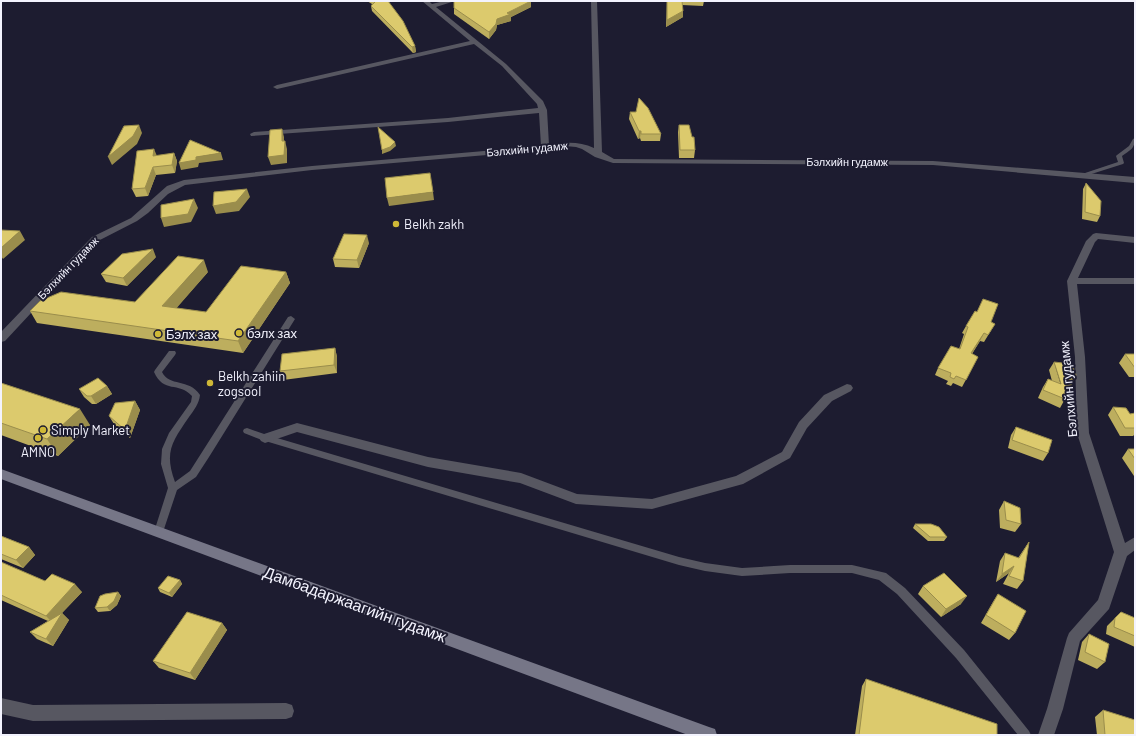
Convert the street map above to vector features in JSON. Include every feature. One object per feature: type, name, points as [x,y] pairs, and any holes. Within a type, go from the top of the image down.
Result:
[{"type":"main road","name":"Дамбадаржаагийн гудамж","points":[[1,474],[709,735]]},
{"type":"street","points":[[425,1],[473,42],[509,70],[540,103],[543,110],[545,148]]},
{"type":"street","points":[[431,6],[452,1]]},
{"type":"street","points":[[594,1],[598,155]]},
{"type":"street","points":[[277,88],[473,42]]},
{"type":"street","points":[[254,134],[448,120],[543,110]]},
{"type":"street","name":"Бэлхийн гудамж","points":[[1,338],[95,239],[104,232],[139,216],[174,185],[312,168],[545,148],[565,144],[585,147],[598,155],[613,161],[933,163],[1135,180]]},
{"type":"street","points":[[1135,240],[1096,236],[1090,241],[1072,281],[1135,280]]},
{"type":"street","name":"Бэлхийн гудамж","points":[[1072,281],[1080,357],[1083,433],[1121,552]]},
{"type":"street","points":[[265,438],[297,427],[428,462],[521,478],[576,499],[652,504],[739,480],[786,454],[803,425],[828,398],[847,388]]},
{"type":"street","points":[[1046,735],[1074,638],[1104,604],[1121,552],[1135,543]]},
{"type":"street","points":[[1,706],[33,713],[286,711]]},
{"type":"lane","points":[[1082,175],[1121,163],[1119,156],[1131,147],[1135,140]]},
{"type":"lane","points":[[159,532],[173,488],[193,474],[291,319]]},
{"type":"lane","points":[[172,353],[158,372],[160,378],[166,383],[189,388],[196,395],[195,402],[168,442],[164,455],[169,478],[173,488]]},
{"type":"lane","points":[[247,431],[265,438],[679,561],[705,567],[742,572],[790,568],[852,569],[882,576],[901,591],[960,654],[1025,735]]},
{"type":"building","points":[[374,1],[388,1],[403,21],[415,46],[412,47],[371,6],[375,2]]},
{"type":"building","points":[[454,1],[531,1],[507,13],[511,14],[497,19],[496,24],[489,32],[454,8]]},
{"type":"building","points":[[667,1],[682,1],[683,11],[667,20]]},
{"type":"building","points":[[639,98],[648,108],[661,134],[641,134],[641,131],[639,131],[630,112],[636,112]]},
{"type":"building","points":[[139,125],[133,136],[108,157],[124,126]]},
{"type":"building","points":[[679,125],[689,125],[692,137],[694,137],[695,150],[680,150]]},
{"type":"building","points":[[378,127],[395,142],[390,147],[382,150]]},
{"type":"building","points":[[282,129],[282,141],[285,141],[284,155],[268,157],[270,130]]},
{"type":"building","points":[[190,140],[221,153],[196,157],[196,160],[179,163]]},
{"type":"building","points":[[154,149],[153,156],[174,153],[172,165],[153,167],[145,188],[132,189],[137,151]]},
{"type":"building","points":[[430,173],[433,192],[387,198],[385,178]]},
{"type":"building","points":[[1086,183],[1101,201],[1100,216],[1085,212]]},
{"type":"building","points":[[247,189],[236,202],[213,206],[214,192]]},
{"type":"building","points":[[194,199],[188,214],[161,218],[161,205]]},
{"type":"building","points":[[1,230],[20,231],[1,248]]},
{"type":"building","points":[[344,234],[367,235],[357,260],[333,259]]},
{"type":"building","points":[[153,249],[123,278],[101,274],[122,254]]},
{"type":"building","points":[[178,256],[204,260],[162,306],[206,312],[241,266],[286,272],[238,341],[30,311],[40,301],[61,292],[135,302]]},
{"type":"building","points":[[983,299],[998,304],[991,322],[995,324],[988,335],[984,333],[971,353],[978,357],[966,380],[956,376],[954,379],[950,377],[951,373],[938,368],[951,346],[960,349],[968,327],[966,326],[975,311],[977,312]]},
{"type":"building","points":[[335,348],[334,365],[280,371],[282,354]]},
{"type":"building","points":[[1125,354],[1135,354],[1135,368]]},
{"type":"building","points":[[1054,362],[1072,364],[1076,375],[1065,399],[1043,390],[1048,379],[1061,384]]},
{"type":"building","points":[[98,378],[107,386],[91,396],[87,396],[79,389]]},
{"type":"building","points":[[1,383],[80,409],[47,439],[1,423]]},
{"type":"building","points":[[135,401],[125,430],[109,416],[115,403]]},
{"type":"building","points":[[1113,407],[1126,408],[1130,414],[1135,413],[1135,428],[1125,428]]},
{"type":"building","points":[[1016,427],[1052,440],[1048,453],[1012,440]]},
{"type":"building","points":[[1128,449],[1135,449],[1135,459]]},
{"type":"building","points":[[1004,501],[1020,508],[1021,524],[1006,520]]},
{"type":"building","points":[[915,524],[931,524],[939,527],[947,537],[930,537]]},
{"type":"building","points":[[1,536],[29,547],[16,560],[1,554]]},
{"type":"building","points":[[1029,542],[1023,581],[1009,576],[1014,566],[1002,574],[1005,553],[1019,558]]},
{"type":"building","points":[[1,562],[45,581],[52,574],[75,584],[46,616],[1,595]]},
{"type":"building","points":[[944,573],[967,596],[946,609],[923,586]]},
{"type":"building","points":[[168,576],[180,580],[169,593],[158,588]]},
{"type":"building","points":[[118,592],[114,601],[107,607],[95,608],[100,596]]},
{"type":"building","points":[[998,594],[1026,611],[1015,633],[986,615]]},
{"type":"building","points":[[187,612],[222,623],[190,673],[153,661]]},
{"type":"building","points":[[1121,612],[1135,618],[1135,636],[1114,627],[1115,618]]},
{"type":"building","points":[[62,613],[46,639],[30,632]]},
{"type":"building","points":[[1089,634],[1109,644],[1105,662],[1085,652]]},
{"type":"building","points":[[866,679],[997,724],[997,735],[859,735]]},
{"type":"building","points":[[1103,710],[1135,720],[1135,735],[1105,735]]},
{"type":"place","name":"Belkh zakh","points":[[396,224]]},
{"type":"place","name":"бэлх зах","points":[[239,333]]},
{"type":"place","name":"Бэлх зах","points":[[158,334]]},
{"type":"place","name":"Belkh zahiin zogsool","points":[[210,383]]},
{"type":"place","name":"Simply Market","points":[[43,430]]},
{"type":"place","name":"AMNO","points":[[38,438]]}]
